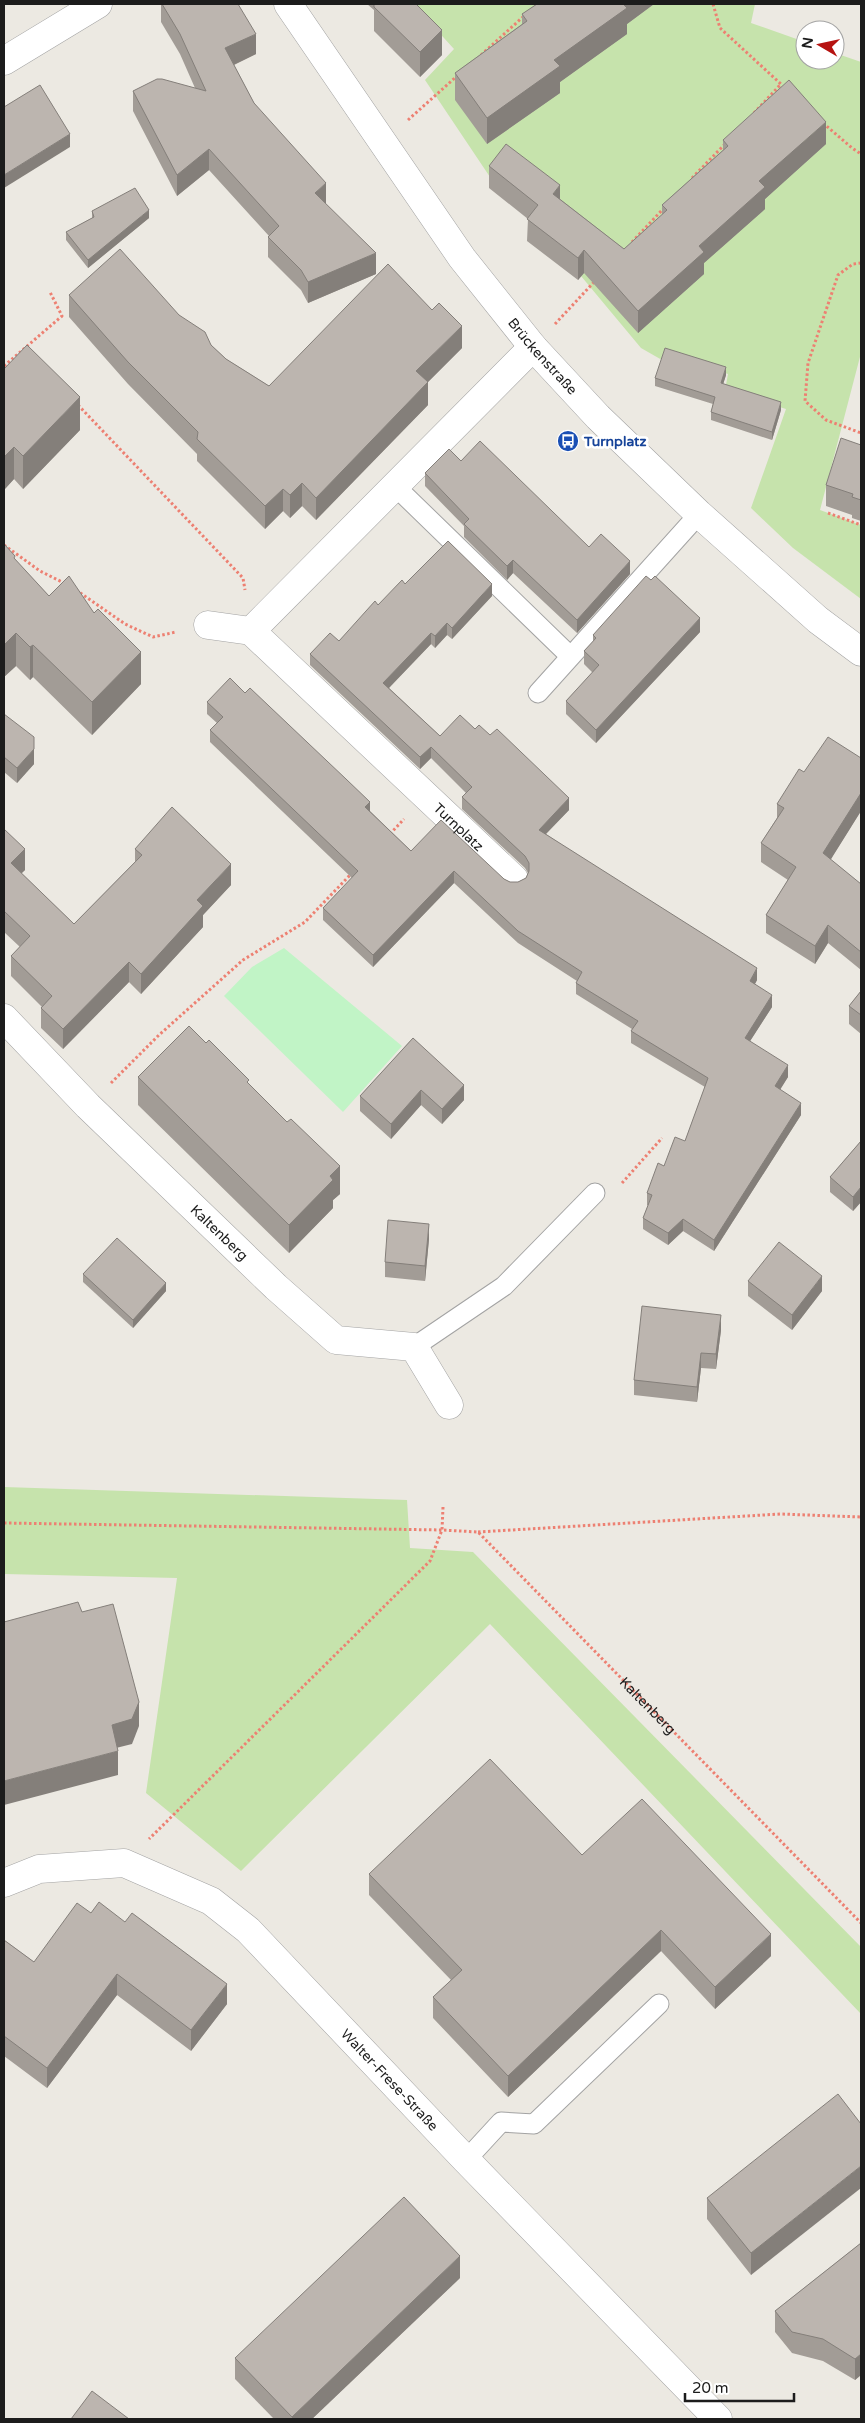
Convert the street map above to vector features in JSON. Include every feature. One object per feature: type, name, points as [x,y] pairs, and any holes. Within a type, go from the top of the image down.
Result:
[{"type":"street","points":[[4,61],[98,4]]},
{"type":"street","name":"Brückenstraße","points":[[288,4],[462,258],[534,347],[598,417],[699,514],[818,620],[861,652]]},
{"type":"street","points":[[208,625],[251,631],[534,347]]},
{"type":"street","name":"Turnplatz","points":[[251,631],[514,879]]},
{"type":"street","name":"Kaltenberg","points":[[4,1018],[88,1106],[276,1287],[336,1340],[414,1347]]},
{"type":"street","points":[[414,1347],[449,1405]]},
{"type":"street","name":"Walter-Frese-Straße","points":[[4,1883],[39,1869],[124,1863],[211,1901],[248,1930],[466,2160],[718,2419]]},
{"type":"lane","points":[[395,486],[570,656]]},
{"type":"lane","points":[[538,694],[699,514]]},
{"type":"lane","points":[[414,1347],[504,1286],[595,1193]]},
{"type":"lane","points":[[466,2160],[501,2122],[534,2124],[659,2004]]},
{"type":"path","points":[[714,4],[720,28],[788,90]]},
{"type":"path","points":[[479,56],[530,10]]},
{"type":"path","points":[[384,142],[464,70]]},
{"type":"path","points":[[747,119],[781,84]]},
{"type":"path","points":[[816,116],[861,154]]},
{"type":"path","points":[[687,183],[727,141]]},
{"type":"path","points":[[627,247],[667,205]]},
{"type":"path","points":[[861,264],[853,264],[838,275],[808,363],[806,401],[826,420],[861,433]]},
{"type":"path","points":[[534,347],[600,276]]},
{"type":"path","points":[[4,366],[62,316],[50,292]]},
{"type":"path","points":[[24,349],[31,356]]},
{"type":"path","points":[[72,399],[243,578],[251,631]]},
{"type":"path","points":[[828,513],[861,525]]},
{"type":"path","points":[[4,545],[40,571],[81,592],[100,608],[125,624],[153,637],[208,625]]},
{"type":"path","points":[[385,839],[425,797]]},
{"type":"path","points":[[88,1106],[158,1034],[243,960],[305,922],[358,866]]},
{"type":"path","points":[[595,1193],[621,1184],[662,1138]]},
{"type":"path","points":[[124,1863],[430,1561],[442,1530],[443,1506]]},
{"type":"path","points":[[4,1523],[478,1532],[780,1514],[861,1517]]},
{"type":"path","name":"Kaltenberg","points":[[478,1532],[861,1923]]},
{"type":"green space","points":[[413,4],[755,4],[751,23],[795,38],[795,70],[845,70],[845,56],[861,62],[861,353],[820,510],[861,525],[861,599],[793,548],[751,508],[786,409],[725,390],[728,374],[665,354],[662,360],[641,348],[581,276],[600,253],[492,180],[425,80],[454,49]]},
{"type":"green space","points":[[284,948],[402,1046],[343,1112],[224,996],[252,967]]},
{"type":"green space","points":[[4,1487],[407,1500],[410,1548],[473,1552],[861,1947],[861,2014],[490,1624],[241,1871],[146,1793],[177,1578],[4,1574]]},
{"type":"building","points":[[162,4],[238,4],[256,34],[225,48],[254,103],[326,183],[315,193],[376,253],[308,282],[301,270],[268,237],[279,226],[209,149],[177,175],[133,91],[157,79],[162,79],[206,91],[180,34]]},
{"type":"building","points":[[374,4],[416,4],[442,30],[420,52],[374,7]]},
{"type":"building","points":[[537,4],[623,4],[627,8],[554,60],[560,66],[487,118],[455,73],[527,21],[522,14]]},
{"type":"building","points":[[789,80],[826,122],[759,181],[765,187],[699,246],[704,252],[638,311],[584,250],[578,258],[527,219],[538,205],[489,166],[506,144],[560,185],[553,194],[624,249],[667,210],[662,205],[728,146],[723,140]]},
{"type":"building","points":[[40,85],[70,134],[4,175],[4,107]]},
{"type":"building","points":[[135,188],[149,210],[88,260],[66,232],[94,217],[92,211]]},
{"type":"building","points":[[120,249],[179,315],[205,332],[211,345],[226,359],[269,386],[388,264],[432,310],[439,303],[462,326],[416,371],[428,382],[316,498],[302,483],[290,495],[283,489],[265,506],[197,439],[198,432],[128,362],[69,295]]},
{"type":"building","points":[[27,345],[80,397],[23,456],[14,447],[4,457],[4,369]]},
{"type":"building","points":[[665,348],[726,367],[721,383],[781,402],[772,432],[711,412],[715,397],[655,378]]},
{"type":"building","points":[[841,438],[861,445],[861,500],[852,497],[853,494],[826,485]]},
{"type":"building","points":[[480,441],[589,547],[601,534],[630,561],[577,620],[513,560],[507,566],[464,524],[469,519],[425,473],[449,449],[461,461]]},
{"type":"building","points":[[448,541],[492,584],[452,628],[447,623],[435,636],[431,633],[383,683],[440,736],[460,715],[475,729],[479,725],[490,735],[497,729],[569,798],[539,830],[757,968],[750,981],[772,995],[745,1038],[788,1065],[775,1086],[801,1103],[714,1240],[683,1219],[668,1233],[643,1218],[652,1195],[647,1193],[658,1163],[664,1166],[675,1137],[685,1141],[708,1078],[631,1031],[638,1021],[576,983],[582,972],[518,931],[454,871],[373,955],[323,908],[358,871],[210,730],[223,717],[207,702],[230,678],[245,693],[250,688],[346,779],[370,802],[365,807],[411,851],[441,820],[504,879],[510,882],[518,882],[526,878],[529,871],[529,863],[525,856],[462,797],[472,787],[431,747],[420,757],[310,654],[330,633],[339,641],[375,601],[378,605],[402,580],[405,584]]},
{"type":"building","points":[[4,544],[15,556],[14,558],[49,596],[69,576],[94,613],[98,609],[141,652],[92,702],[33,645],[30,647],[16,633],[4,645]]},
{"type":"building","points":[[646,576],[651,580],[655,576],[700,618],[596,730],[566,701],[599,665],[584,651],[596,638],[593,635]]},
{"type":"building","points":[[4,714],[34,737],[34,749],[17,768],[4,757]]},
{"type":"building","points":[[828,737],[861,758],[861,793],[823,853],[861,884],[861,952],[828,925],[815,946],[766,915],[796,867],[761,843],[784,808],[777,804],[799,769],[804,772]]},
{"type":"building","points":[[172,807],[231,864],[197,900],[203,906],[141,974],[129,962],[63,1029],[41,1008],[52,996],[11,956],[30,936],[4,911],[4,829],[25,849],[11,863],[74,924],[142,855],[135,849]]},
{"type":"building","points":[[861,991],[861,1015],[849,1006]]},
{"type":"building","points":[[189,1026],[206,1043],[209,1040],[287,1122],[291,1119],[340,1166],[330,1176],[333,1180],[289,1225],[138,1077]]},
{"type":"building","points":[[413,1038],[464,1085],[442,1109],[421,1090],[391,1124],[360,1096]]},
{"type":"building","points":[[861,1141],[861,1187],[853,1197],[830,1177]]},
{"type":"building","points":[[388,1220],[429,1224],[425,1266],[385,1262]]},
{"type":"building","points":[[117,1238],[166,1283],[133,1320],[83,1274]]},
{"type":"building","points":[[779,1242],[822,1276],[792,1315],[748,1281]]},
{"type":"building","points":[[642,1306],[721,1315],[716,1354],[701,1353],[697,1387],[634,1380]]},
{"type":"building","points":[[78,1602],[82,1612],[113,1604],[139,1702],[132,1719],[112,1725],[118,1751],[4,1781],[4,1622]]},
{"type":"building","points":[[490,1759],[582,1855],[642,1799],[771,1934],[715,1987],[661,1930],[508,2076],[433,1997],[462,1970],[369,1874]]},
{"type":"building","points":[[99,1902],[125,1922],[132,1913],[227,1984],[191,2030],[117,1974],[47,2068],[4,2036],[4,1940],[34,1962],[77,1903],[91,1913]]},
{"type":"building","points":[[838,2094],[861,2124],[861,2166],[751,2253],[707,2198]]},
{"type":"building","points":[[404,2197],[460,2256],[292,2417],[235,2358]]},
{"type":"building","points":[[861,2243],[861,2354],[855,2359],[823,2339],[792,2332],[775,2311]]},
{"type":"building","points":[[92,2391],[129,2419],[71,2419]]},
{"type":"place","name":"Turnplatz","points":[[568,441]]}]
